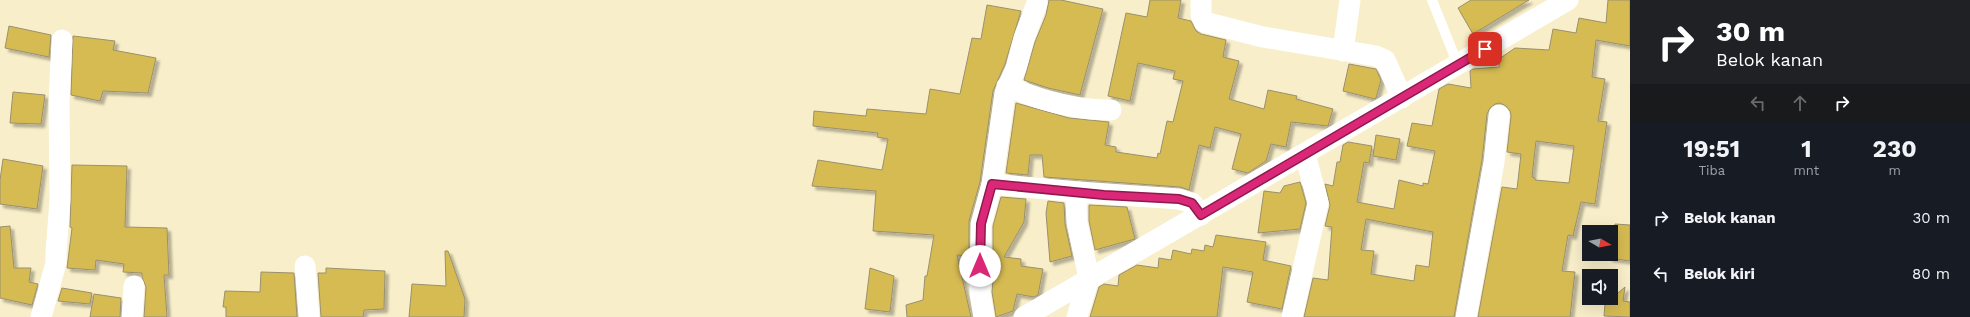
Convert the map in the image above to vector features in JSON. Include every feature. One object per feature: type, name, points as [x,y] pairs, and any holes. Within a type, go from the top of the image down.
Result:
[{"type":"street","points":[[1201,0],[1201,14],[1204,22],[1263,37],[1376,56],[1385,60],[1400,92]]},
{"type":"street","points":[[1343,51],[1350,0]]},
{"type":"street","points":[[1024,317],[1086,269],[1305,154],[1454,57],[1568,0]]},
{"type":"street","points":[[984,317],[980,293],[980,229],[992,184],[1007,86],[1016,68],[1024,38],[1037,3]]},
{"type":"street","points":[[41,317],[56,263],[60,200],[59,102],[62,40]]},
{"type":"street","points":[[1007,86],[1022,92],[1075,107],[1111,110]]},
{"type":"street","points":[[1466,317],[1494,162],[1499,115]]},
{"type":"street","points":[[1292,317],[1318,202],[1305,154]]},
{"type":"street","points":[[992,184],[1179,199],[1197,210]]},
{"type":"street","points":[[1077,317],[1086,269],[1077,223],[1076,206],[1079,192]]},
{"type":"street","points":[[305,266],[309,317]]},
{"type":"street","points":[[132,317],[134,286]]},
{"type":"lane","points":[[1432,0],[1454,57]]},
{"type":"building","points":[[1049,0],[1061,0],[1103,9],[1080,95],[1048,88],[1024,80],[1035,42],[1046,15]]},
{"type":"building","points":[[1150,0],[1181,0],[1178,18],[1191,21],[1196,31],[1201,34],[1226,40],[1223,57],[1239,61],[1229,99],[1264,109],[1268,90],[1297,96],[1296,99],[1333,109],[1328,126],[1291,122],[1286,147],[1271,144],[1266,161],[1248,173],[1232,169],[1241,134],[1215,127],[1210,148],[1199,145],[1189,190],[1180,187],[1044,177],[1042,155],[1030,155],[1028,175],[1006,173],[1016,103],[1069,118],[1109,122],[1105,145],[1116,147],[1116,152],[1157,158],[1158,153],[1160,154],[1167,121],[1173,122],[1183,81],[1173,79],[1175,71],[1138,63],[1130,101],[1108,96],[1126,13],[1147,17]]},
{"type":"building","points":[[1471,0],[1529,0],[1473,34],[1458,8]]},
{"type":"building","points":[[1608,0],[1630,0],[1630,46],[1596,40],[1592,77],[1605,79],[1598,121],[1607,122],[1595,204],[1581,202],[1573,236],[1568,235],[1562,271],[1575,272],[1570,317],[1478,317],[1502,187],[1517,189],[1521,154],[1507,152],[1511,116],[1510,111],[1506,106],[1500,103],[1495,104],[1490,108],[1487,114],[1482,160],[1454,317],[1304,317],[1313,278],[1328,280],[1332,227],[1325,226],[1330,205],[1325,184],[1333,186],[1337,162],[1340,162],[1343,145],[1348,142],[1372,146],[1369,163],[1364,162],[1357,202],[1394,209],[1399,180],[1423,186],[1423,183],[1428,184],[1435,151],[1407,146],[1412,123],[1432,126],[1439,89],[1448,84],[1471,88],[1470,71],[1473,69],[1499,67],[1499,59],[1515,48],[1549,50],[1553,29],[1576,33],[1579,18],[1606,23]],"holes":[[[1536,141],[1574,146],[1569,183],[1535,180],[1535,178],[1532,177]],[[1366,219],[1433,232],[1429,267],[1416,265],[1414,281],[1371,274],[1374,251],[1361,250]]]},
{"type":"building","points":[[987,5],[1021,11],[1005,64],[993,91],[980,182],[969,221],[969,256],[957,255],[971,317],[907,317],[906,305],[923,300],[925,276],[927,276],[934,235],[873,231],[876,191],[812,186],[818,160],[882,170],[888,139],[877,137],[878,133],[813,126],[814,111],[866,116],[867,109],[926,114],[930,89],[960,94],[972,38],[981,39]]},
{"type":"building","points":[[9,26],[51,35],[49,57],[5,48]]},
{"type":"building","points":[[73,36],[115,41],[113,50],[156,58],[148,93],[103,91],[100,101],[71,95]]},
{"type":"building","points":[[1349,64],[1376,69],[1381,80],[1375,99],[1343,91]]},
{"type":"building","points":[[13,92],[45,95],[41,124],[10,123]]},
{"type":"building","points":[[1376,135],[1400,139],[1396,160],[1373,156]]},
{"type":"building","points":[[3,159],[43,166],[37,209],[0,204],[0,180]]},
{"type":"building","points":[[72,165],[127,166],[125,227],[167,228],[169,275],[164,275],[167,317],[144,317],[146,287],[142,273],[123,272],[124,264],[96,260],[95,270],[67,268],[72,228],[70,227]]},
{"type":"building","points":[[1300,182],[1306,203],[1300,229],[1258,233],[1264,191],[1280,193],[1284,186]]},
{"type":"building","points":[[1001,197],[1026,199],[1024,222],[1004,257],[1021,259],[1021,266],[1043,269],[1038,295],[1034,297],[1017,294],[1013,311],[996,317],[992,292],[995,258],[993,258],[993,226]]},
{"type":"building","points":[[1048,201],[1064,203],[1065,224],[1072,256],[1050,262],[1046,213]]},
{"type":"building","points":[[1089,205],[1127,207],[1135,239],[1095,250],[1089,221]]},
{"type":"building","points":[[1615,224],[1630,225],[1630,261],[1618,259],[1618,225]]},
{"type":"building","points":[[10,226],[14,268],[31,268],[29,282],[38,284],[32,305],[0,298],[0,227]]},
{"type":"building","points":[[1216,235],[1266,242],[1263,260],[1291,266],[1282,309],[1247,302],[1253,272],[1223,267],[1217,317],[1090,317],[1099,287],[1104,284],[1118,286],[1119,275],[1137,265],[1158,268],[1159,258],[1171,260],[1173,250],[1191,254],[1192,249],[1204,251],[1205,245],[1213,247]]},
{"type":"building","points":[[445,251],[448,251],[465,299],[464,317],[409,317],[412,284],[446,286]]},
{"type":"building","points":[[326,268],[385,271],[384,309],[364,310],[363,317],[321,317],[318,273],[326,273]]},
{"type":"building","points":[[870,268],[894,276],[890,312],[865,309]]},
{"type":"building","points":[[261,272],[294,273],[297,317],[226,317],[226,307],[223,307],[225,291],[260,292]]},
{"type":"building","points":[[1625,287],[1623,301],[1630,302],[1630,317],[1604,316],[1605,305],[1618,305],[1618,293]]},
{"type":"building","points":[[62,288],[92,293],[90,304],[58,301]]},
{"type":"building","points":[[94,294],[121,298],[120,317],[90,317]]},
{"type":"route","points":[[980,266],[980,229],[992,184],[1104,195],[1179,199],[1192,203],[1201,215],[1485,49]]}]
